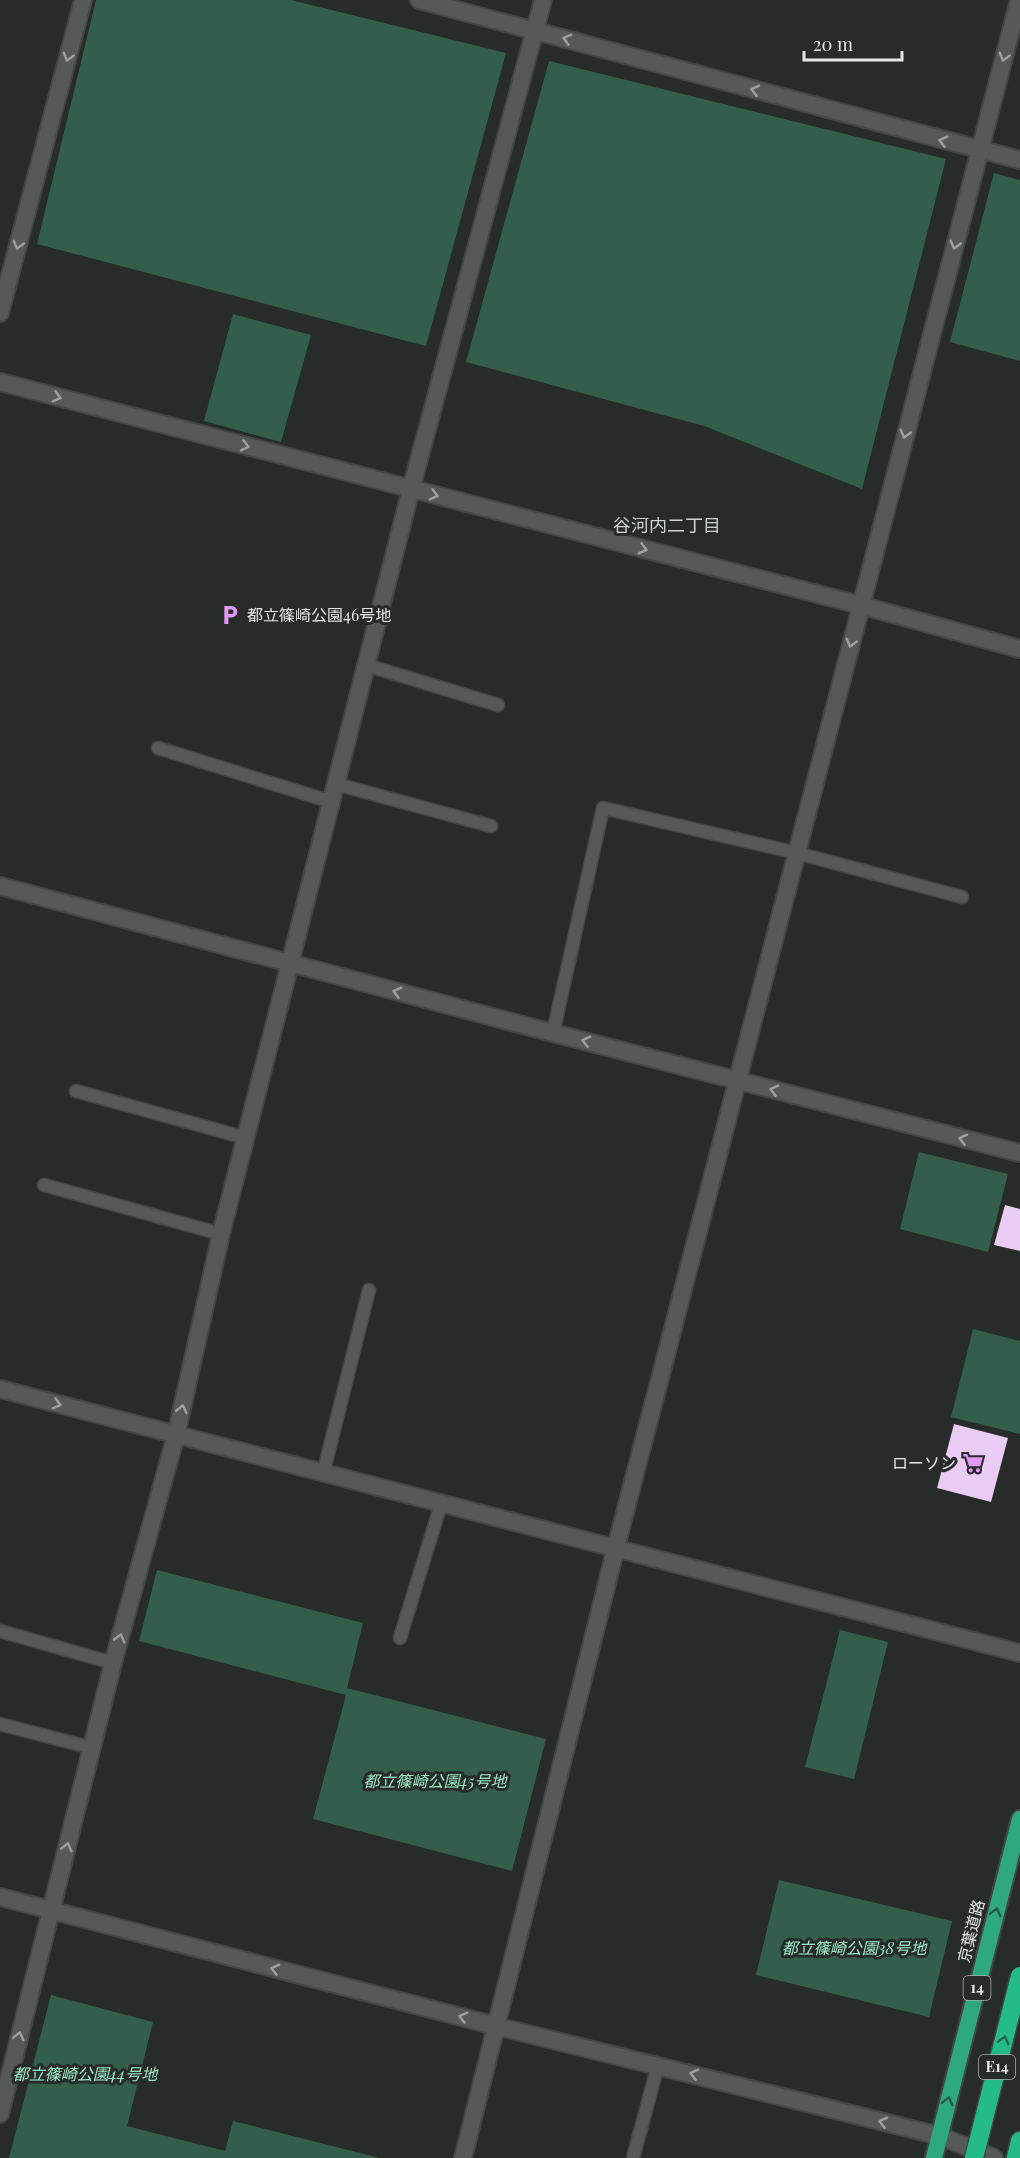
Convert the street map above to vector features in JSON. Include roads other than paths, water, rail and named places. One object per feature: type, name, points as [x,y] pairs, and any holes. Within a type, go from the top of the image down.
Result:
[{"type":"highway","name":"京葉道路","points":[[934,2158],[1020,1818]]},
{"type":"highway","name":"E14","points":[[974,2158],[1020,1976]]},
{"type":"highway","points":[[1016,2158],[1020,2141]]},
{"type":"street","points":[[0,313],[83,0]]},
{"type":"street","points":[[419,0],[1020,160]]},
{"type":"street","points":[[0,2114],[113,1663],[176,1435],[221,1234],[411,489],[543,0]]},
{"type":"street","points":[[463,2158],[616,1547],[1019,0]]},
{"type":"street","points":[[0,382],[860,605],[1020,649]]},
{"type":"street","points":[[0,886],[553,1033],[1020,1153]]},
{"type":"street","points":[[0,1389],[1020,1653]]},
{"type":"street","points":[[0,1897],[496,2026],[939,2136],[994,2158]]},
{"type":"lane","points":[[366,665],[498,705]]},
{"type":"lane","points":[[158,748],[332,802]]},
{"type":"lane","points":[[336,784],[491,826]]},
{"type":"lane","points":[[553,1033],[603,808],[797,853],[962,897]]},
{"type":"lane","points":[[76,1091],[246,1138]]},
{"type":"lane","points":[[44,1185],[221,1234]]},
{"type":"lane","points":[[323,1474],[369,1290]]},
{"type":"lane","points":[[400,1638],[441,1504]]},
{"type":"lane","points":[[0,1631],[113,1663]]},
{"type":"lane","points":[[0,1724],[92,1748]]},
{"type":"lane","points":[[633,2158],[658,2065]]},
{"type":"place","name":"都立篠崎公園46号地","points":[[230,615]]},
{"type":"place","name":"ローソン","points":[[973,1463]]},
{"type":"district","name":"谷河内二丁目","points":[[667,526]]},
{"type":"park label","name":"都立篠崎公園45号地","points":[[435,1781]]},
{"type":"park label","name":"都立篠崎公園38号地","points":[[854,1948]]},
{"type":"park label","name":"都立篠崎公園44号地","points":[[85,2074]]}]
